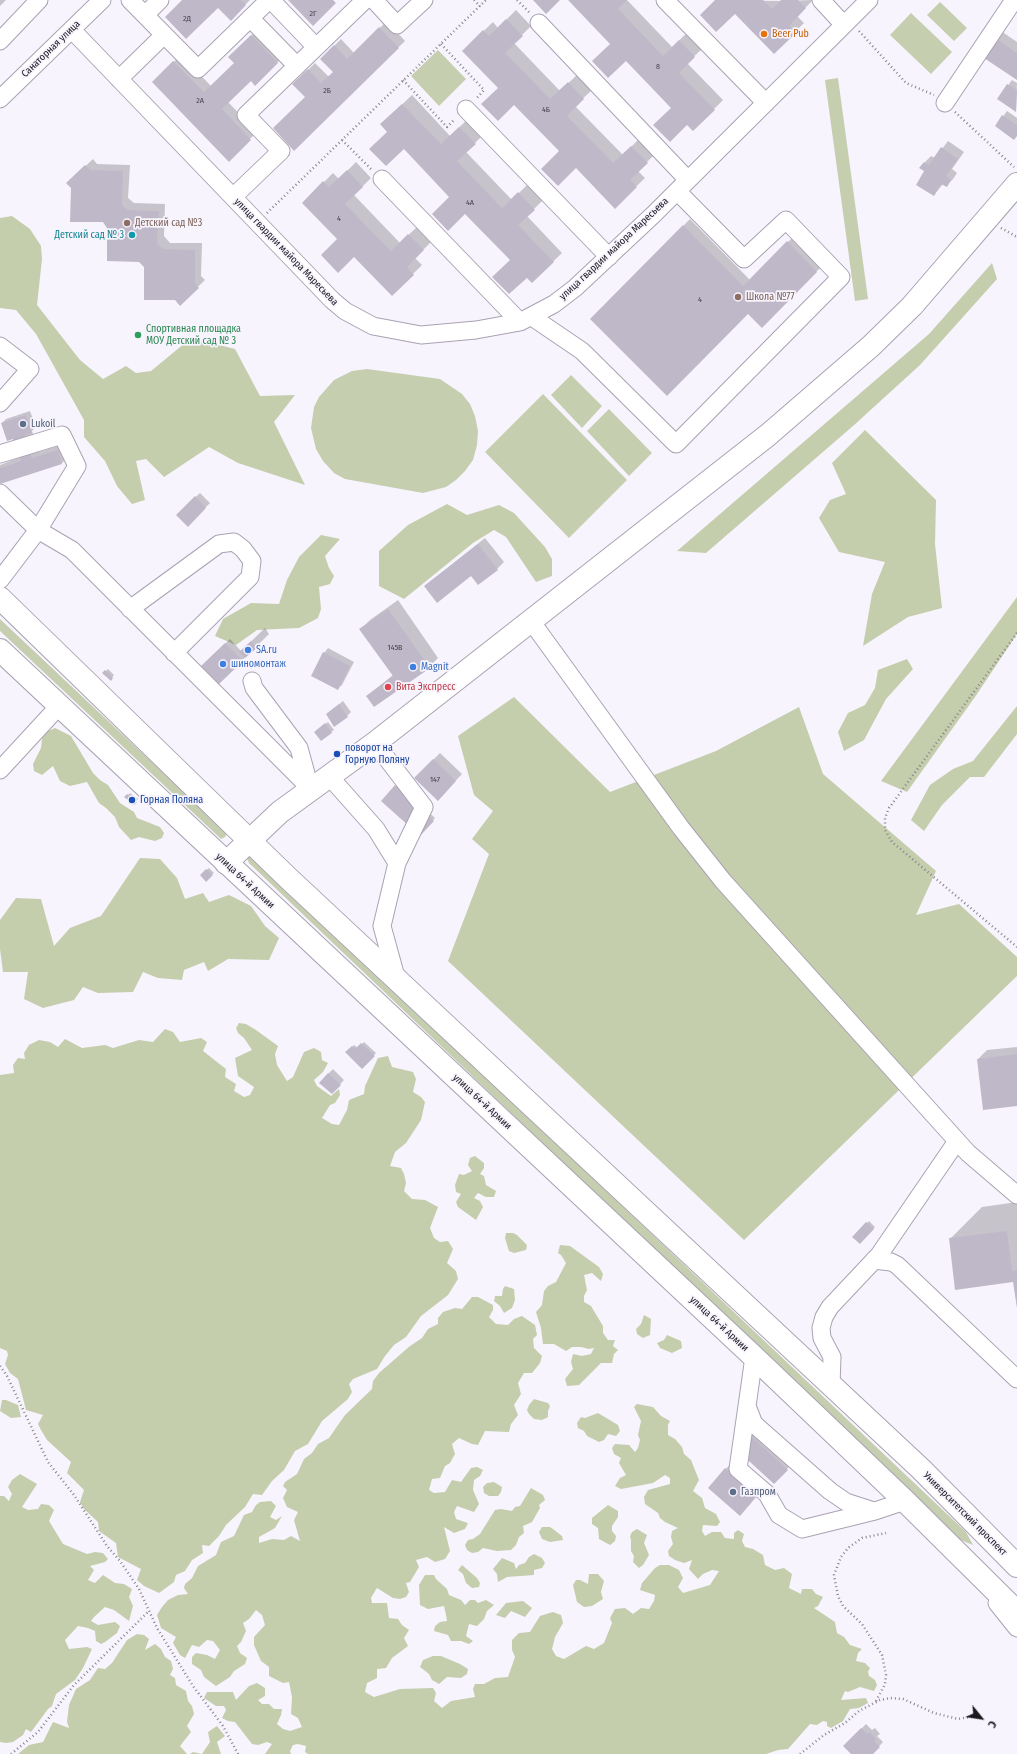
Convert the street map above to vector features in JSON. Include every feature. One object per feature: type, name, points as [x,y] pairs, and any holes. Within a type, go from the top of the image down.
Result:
[{"type":"main road","points":[[226,862],[249,839],[310,788],[375,743],[768,435],[871,346],[912,306],[1017,184]]},
{"type":"main road","points":[[0,598],[249,839],[286,877],[396,977],[921,1469]]},
{"type":"main road","name":"улица 64-й Армии","points":[[0,650],[754,1357],[962,1557]]},
{"type":"main road","name":"Университетский проспект","points":[[921,1469],[1017,1566]]},
{"type":"main road","points":[[962,1557],[1017,1612]]},
{"type":"street","points":[[0,40],[39,0]]},
{"type":"street","name":"Санаторная улица","points":[[0,99],[102,0]]},
{"type":"street","points":[[130,0],[198,68],[270,0],[316,47]]},
{"type":"street","points":[[145,15],[160,0]]},
{"type":"street","points":[[233,197],[281,151],[246,115],[365,0]]},
{"type":"street","points":[[374,0],[397,25],[424,0]]},
{"type":"street","points":[[665,0],[766,102]]},
{"type":"street","points":[[821,0],[844,25]]},
{"type":"street","name":"улица гвардии майора Маресьева","points":[[72,30],[332,300],[345,311],[373,326],[420,335],[476,330],[526,320],[554,304],[575,288],[609,257],[869,0]]},
{"type":"street","points":[[945,103],[1014,0]]},
{"type":"street","points":[[250,18],[297,66]]},
{"type":"street","points":[[382,179],[526,320],[582,350],[676,444],[841,277],[786,220],[744,259],[683,185],[539,23]]},
{"type":"street","points":[[119,79],[164,35]]},
{"type":"street","points":[[466,109],[609,257]]},
{"type":"street","points":[[0,346],[30,369],[0,403]]},
{"type":"street","points":[[0,454],[62,435],[77,466],[38,530],[0,580]]},
{"type":"street","points":[[0,493],[38,530],[72,550],[310,788]]},
{"type":"street","points":[[130,609],[219,544],[234,542],[243,549],[252,561],[250,576],[174,653]]},
{"type":"street","points":[[531,621],[681,828],[723,881],[956,1141],[1017,1195]]},
{"type":"street","points":[[252,681],[254,688],[300,748],[310,788]]},
{"type":"street","points":[[0,770],[60,706]]},
{"type":"street","points":[[375,743],[424,807],[397,863],[382,926],[396,977]]},
{"type":"street","points":[[329,776],[376,829],[397,863]]},
{"type":"street","points":[[831,1385],[832,1357],[822,1338],[821,1328],[824,1317],[830,1307],[874,1260],[956,1141]]},
{"type":"street","points":[[874,1260],[891,1262],[897,1265],[1017,1379]]},
{"type":"street","points":[[754,1357],[738,1469],[767,1494],[779,1515],[802,1529],[875,1511],[905,1501]]},
{"type":"street","points":[[747,1405],[754,1424],[830,1491],[846,1502],[875,1511]]},
{"type":"street","name":"Университетский проспект","points":[[921,1469],[1017,1559]]},
{"type":"street","points":[[962,1557],[1017,1628]]},
{"type":"path","points":[[474,0],[480,6]]},
{"type":"path","points":[[257,222],[486,0]]},
{"type":"path","points":[[403,80],[447,127],[484,90],[441,44]]},
{"type":"path","points":[[342,140],[382,179]]},
{"type":"path","points":[[1017,633],[889,808],[884,818],[885,830],[892,842],[1017,946]]},
{"type":"path","points":[[0,1366],[7,1376],[48,1462],[74,1495],[107,1546],[120,1561],[139,1589],[157,1628],[194,1686],[223,1726],[238,1754]]},
{"type":"path","points":[[876,1701],[885,1684],[886,1675],[882,1655],[862,1624],[843,1606],[838,1596],[834,1575],[841,1557],[848,1548],[862,1538],[886,1532]]},
{"type":"path","points":[[11,1754],[38,1732],[74,1685],[149,1611]]},
{"type":"path","points":[[800,1754],[824,1735],[845,1723],[859,1711],[876,1701],[890,1698],[903,1699],[947,1717],[958,1719],[975,1716]]},
{"type":"green space","points":[[940,2],[967,28],[954,41],[927,15]]},
{"type":"green space","points":[[911,13],[952,52],[931,74],[890,35]]},
{"type":"green space","points":[[438,50],[466,79],[439,106],[411,76]]},
{"type":"green space","points":[[838,78],[868,299],[855,301],[825,80]]},
{"type":"green space","points":[[12,216],[30,229],[41,246],[42,259],[37,305],[80,360],[103,379],[126,366],[136,373],[151,371],[191,338],[235,349],[260,396],[295,395],[274,422],[305,485],[238,463],[209,447],[164,477],[146,459],[136,461],[145,500],[132,504],[117,486],[105,461],[84,437],[84,420],[36,334],[16,310],[0,308],[0,218]]},
{"type":"green space","points":[[992,263],[997,279],[920,365],[853,426],[706,553],[677,551],[929,334]]},
{"type":"green space","points":[[367,369],[440,379],[462,394],[470,404],[475,416],[478,431],[477,445],[473,460],[456,480],[446,487],[423,493],[345,479],[334,473],[323,461],[316,449],[311,428],[314,407],[319,397],[334,380],[352,371]]},
{"type":"green space","points":[[571,375],[602,406],[582,428],[551,395]]},
{"type":"green space","points":[[543,394],[627,480],[569,538],[485,452]]},
{"type":"green space","points":[[609,409],[652,453],[629,476],[587,431]]},
{"type":"green space","points":[[865,430],[936,500],[935,544],[942,608],[908,617],[863,646],[872,594],[885,562],[839,552],[819,518],[830,500],[846,494],[832,463]]},
{"type":"green space","points":[[447,504],[467,515],[499,505],[514,513],[545,547],[552,559],[552,576],[536,582],[506,537],[494,530],[473,543],[404,599],[379,586],[379,551],[408,525]]},
{"type":"green space","points":[[321,535],[340,539],[325,556],[329,568],[334,576],[330,584],[319,587],[321,609],[318,618],[299,628],[257,630],[236,645],[215,636],[223,619],[251,603],[279,604],[287,580],[299,557]]},
{"type":"green space","points":[[1017,597],[1017,634],[975,697],[907,792],[881,781]]},
{"type":"green space","points":[[0,619],[227,833],[225,837],[221,839],[0,631]]},
{"type":"green space","points":[[907,659],[913,669],[886,699],[864,740],[844,751],[838,732],[848,713],[865,705],[875,688],[878,670]]},
{"type":"green space","points":[[514,697],[610,792],[716,751],[799,707],[823,774],[936,871],[916,915],[959,904],[1017,957],[1017,976],[744,1240],[448,961],[489,854],[472,839],[493,811],[474,795],[458,736]]},
{"type":"green space","points":[[1017,706],[1017,734],[984,777],[970,777],[942,805],[924,831],[911,820],[930,785],[953,769],[973,761]]},
{"type":"green space","points":[[55,728],[71,736],[93,773],[108,785],[120,803],[134,812],[137,818],[160,827],[164,833],[162,838],[155,841],[139,837],[131,840],[119,827],[115,817],[99,803],[87,782],[70,786],[60,781],[53,766],[42,775],[34,771],[33,764],[41,748],[42,739],[46,732]]},
{"type":"green space","points":[[247,853],[253,856],[966,1532],[973,1545],[958,1539],[249,863],[246,856]]},
{"type":"green space","points":[[140,858],[160,859],[177,878],[185,899],[203,893],[209,902],[229,895],[251,906],[265,926],[279,938],[269,960],[228,959],[208,971],[204,962],[184,970],[182,980],[158,978],[143,972],[133,992],[98,993],[83,987],[74,1000],[43,1008],[24,999],[28,972],[3,972],[0,949],[0,920],[16,898],[41,899],[54,946],[70,928],[101,916]]},
{"type":"green space","points":[[239,1023],[246,1024],[278,1046],[275,1054],[277,1065],[287,1081],[293,1077],[304,1052],[314,1048],[321,1052],[322,1060],[328,1063],[323,1072],[314,1080],[317,1086],[331,1096],[339,1089],[340,1095],[335,1103],[330,1105],[322,1118],[332,1124],[339,1125],[347,1110],[349,1100],[364,1094],[365,1086],[378,1058],[388,1056],[392,1067],[413,1072],[416,1079],[413,1092],[421,1097],[425,1102],[421,1120],[406,1143],[395,1152],[390,1166],[401,1168],[406,1183],[404,1191],[412,1199],[425,1200],[438,1207],[430,1228],[434,1238],[440,1242],[448,1241],[453,1249],[447,1263],[456,1271],[458,1279],[448,1295],[421,1316],[406,1337],[394,1345],[377,1369],[353,1379],[349,1384],[352,1392],[348,1399],[322,1421],[308,1444],[295,1451],[284,1470],[272,1481],[262,1495],[253,1494],[245,1507],[226,1525],[219,1536],[209,1546],[202,1545],[203,1553],[192,1560],[185,1571],[176,1575],[174,1582],[159,1593],[144,1586],[137,1580],[141,1569],[118,1557],[116,1543],[99,1531],[98,1522],[84,1509],[80,1502],[84,1490],[67,1473],[71,1462],[47,1440],[41,1430],[38,1424],[43,1415],[26,1410],[18,1379],[10,1373],[5,1364],[8,1355],[7,1351],[0,1348],[0,1075],[14,1073],[13,1065],[18,1058],[25,1059],[24,1053],[29,1045],[39,1040],[50,1042],[58,1047],[65,1039],[82,1048],[105,1045],[113,1048],[139,1040],[153,1042],[165,1029],[173,1032],[180,1042],[201,1038],[207,1042],[203,1051],[226,1069],[225,1077],[236,1084],[234,1091],[244,1097],[250,1095],[254,1087],[238,1076],[235,1058],[252,1050],[244,1038],[238,1033],[236,1028]]},
{"type":"green space","points":[[475,1156],[484,1163],[484,1168],[480,1174],[484,1176],[486,1185],[496,1191],[494,1197],[486,1197],[478,1193],[474,1198],[480,1201],[483,1207],[476,1220],[458,1207],[456,1202],[461,1194],[456,1192],[455,1185],[459,1174],[464,1175],[472,1171],[468,1165],[470,1158]]},
{"type":"green space","points":[[506,1233],[513,1233],[517,1235],[527,1245],[526,1250],[514,1253],[509,1251],[505,1238]]},
{"type":"green space","points":[[560,1245],[570,1246],[599,1267],[603,1274],[601,1281],[592,1273],[584,1275],[587,1290],[584,1296],[584,1302],[591,1306],[603,1326],[603,1333],[608,1340],[615,1340],[613,1346],[618,1350],[614,1354],[612,1363],[601,1363],[579,1385],[567,1386],[565,1379],[573,1369],[571,1362],[573,1354],[582,1356],[591,1354],[594,1348],[589,1349],[572,1347],[566,1351],[554,1344],[543,1344],[541,1328],[536,1312],[542,1305],[544,1291],[548,1286],[556,1282],[566,1263],[558,1253]]},
{"type":"green space","points":[[505,1286],[514,1289],[515,1300],[512,1308],[504,1313],[500,1306],[494,1301],[495,1296],[502,1296]]},
{"type":"green space","points":[[472,1297],[478,1297],[493,1305],[493,1310],[489,1317],[496,1324],[508,1325],[514,1319],[522,1316],[535,1325],[537,1335],[533,1339],[534,1348],[542,1356],[540,1363],[532,1373],[524,1373],[518,1383],[521,1394],[514,1405],[518,1415],[511,1424],[509,1432],[485,1431],[478,1445],[459,1438],[452,1444],[455,1454],[450,1463],[445,1466],[440,1478],[432,1479],[429,1490],[434,1493],[445,1492],[452,1480],[461,1482],[471,1468],[477,1467],[483,1470],[480,1476],[474,1480],[473,1490],[479,1504],[474,1512],[457,1506],[454,1512],[456,1519],[468,1523],[465,1529],[454,1533],[444,1527],[450,1551],[445,1559],[435,1562],[427,1557],[416,1560],[419,1567],[410,1582],[406,1583],[409,1592],[406,1597],[400,1599],[393,1598],[377,1588],[375,1591],[371,1598],[372,1603],[387,1603],[389,1618],[398,1619],[402,1625],[409,1630],[404,1638],[408,1646],[392,1658],[386,1668],[377,1669],[377,1678],[367,1683],[365,1692],[374,1697],[400,1689],[433,1688],[436,1693],[434,1701],[442,1708],[451,1701],[475,1697],[473,1689],[475,1684],[484,1684],[495,1678],[508,1677],[515,1657],[512,1650],[512,1640],[519,1633],[530,1632],[540,1616],[553,1612],[561,1615],[563,1623],[555,1637],[552,1649],[556,1656],[564,1659],[586,1646],[594,1649],[604,1643],[612,1623],[610,1618],[615,1609],[625,1608],[633,1614],[641,1608],[649,1609],[654,1601],[655,1595],[640,1590],[642,1583],[655,1568],[660,1565],[669,1565],[679,1570],[683,1578],[678,1587],[683,1593],[710,1585],[719,1571],[712,1570],[703,1574],[698,1579],[689,1569],[692,1560],[684,1563],[669,1556],[668,1551],[673,1544],[671,1537],[672,1531],[678,1528],[665,1522],[660,1518],[658,1513],[645,1504],[644,1497],[648,1490],[670,1484],[670,1478],[665,1475],[653,1483],[621,1489],[615,1486],[620,1478],[626,1475],[619,1463],[621,1458],[614,1454],[612,1448],[615,1444],[629,1445],[635,1452],[638,1448],[640,1440],[638,1435],[641,1421],[634,1407],[637,1404],[653,1407],[661,1416],[670,1421],[668,1425],[668,1435],[675,1439],[682,1447],[684,1454],[691,1460],[699,1480],[693,1491],[702,1498],[705,1508],[716,1514],[720,1522],[717,1526],[703,1525],[702,1531],[705,1536],[712,1532],[721,1532],[725,1538],[734,1539],[734,1533],[738,1530],[744,1534],[742,1541],[745,1547],[753,1549],[763,1555],[765,1565],[775,1570],[784,1568],[792,1574],[789,1588],[801,1594],[802,1589],[812,1589],[816,1594],[823,1597],[818,1606],[814,1608],[835,1622],[837,1633],[844,1637],[850,1645],[862,1649],[858,1653],[856,1661],[865,1663],[870,1668],[868,1672],[869,1676],[875,1680],[877,1685],[874,1691],[860,1687],[848,1692],[845,1691],[841,1700],[866,1698],[868,1703],[859,1708],[850,1709],[843,1721],[831,1728],[827,1726],[827,1722],[823,1721],[817,1725],[810,1724],[788,1749],[778,1750],[766,1754],[308,1754],[305,1752],[306,1746],[298,1744],[293,1745],[290,1751],[291,1754],[265,1754],[272,1744],[267,1742],[258,1745],[252,1744],[235,1722],[222,1718],[226,1710],[224,1706],[216,1706],[204,1698],[207,1692],[233,1692],[236,1700],[249,1686],[257,1683],[265,1688],[265,1696],[258,1700],[262,1704],[269,1704],[274,1709],[282,1709],[277,1724],[283,1729],[290,1731],[302,1727],[298,1718],[291,1714],[292,1697],[289,1682],[283,1683],[269,1676],[269,1667],[261,1661],[254,1645],[254,1637],[265,1625],[262,1615],[256,1610],[249,1619],[243,1623],[246,1631],[241,1642],[237,1646],[240,1653],[247,1658],[245,1664],[234,1671],[230,1677],[216,1686],[204,1677],[201,1670],[192,1664],[192,1657],[196,1653],[207,1655],[215,1659],[220,1650],[213,1641],[207,1640],[199,1647],[192,1645],[185,1658],[180,1655],[173,1643],[176,1637],[161,1628],[157,1615],[168,1600],[178,1595],[188,1594],[184,1588],[185,1584],[192,1578],[198,1566],[216,1555],[221,1542],[234,1536],[244,1515],[252,1512],[256,1505],[260,1502],[271,1501],[276,1506],[270,1517],[276,1520],[282,1516],[275,1528],[259,1537],[259,1543],[272,1539],[284,1540],[291,1536],[300,1541],[294,1520],[298,1512],[287,1507],[283,1498],[287,1490],[283,1486],[285,1482],[297,1474],[304,1459],[312,1453],[318,1444],[329,1438],[345,1415],[372,1389],[373,1381],[379,1373],[410,1346],[422,1338],[428,1329],[438,1324],[438,1318],[443,1312],[455,1308],[462,1309]]},
{"type":"green space","points":[[644,1315],[651,1319],[650,1335],[643,1338],[637,1334],[636,1329],[641,1324]]},
{"type":"green space","points":[[667,1335],[681,1341],[682,1348],[672,1353],[660,1348],[657,1343],[664,1340]]},
{"type":"green space","points":[[534,1399],[548,1403],[550,1406],[548,1417],[542,1420],[534,1419],[529,1414],[527,1410]]},
{"type":"green space","points":[[2,1400],[18,1405],[21,1417],[11,1418],[0,1411]]},
{"type":"green space","points":[[598,1413],[618,1425],[620,1431],[616,1436],[608,1434],[604,1440],[599,1442],[587,1436],[584,1431],[578,1428],[577,1423],[581,1417],[585,1418]]},
{"type":"green space","points":[[20,1474],[37,1484],[22,1507],[28,1510],[38,1509],[41,1504],[49,1505],[54,1510],[49,1521],[63,1544],[87,1554],[95,1552],[103,1553],[108,1559],[105,1562],[90,1566],[94,1570],[88,1580],[95,1583],[103,1575],[115,1583],[124,1584],[132,1589],[129,1597],[133,1606],[129,1621],[114,1610],[105,1607],[94,1617],[91,1621],[98,1625],[115,1622],[120,1626],[117,1633],[101,1644],[96,1641],[95,1631],[78,1626],[65,1640],[69,1649],[87,1647],[92,1649],[83,1668],[75,1680],[56,1694],[52,1706],[48,1709],[31,1732],[26,1729],[23,1735],[13,1742],[6,1743],[0,1742],[0,1496],[4,1496],[9,1501],[12,1494],[8,1487],[12,1480]]},
{"type":"green space","points":[[494,1482],[502,1487],[498,1496],[489,1496],[484,1493],[483,1487],[487,1483]]},
{"type":"green space","points":[[531,1488],[543,1495],[545,1500],[539,1505],[540,1508],[532,1522],[523,1526],[524,1533],[519,1537],[516,1545],[511,1550],[497,1551],[483,1548],[478,1552],[472,1553],[467,1550],[465,1545],[468,1540],[473,1539],[480,1534],[495,1510],[501,1509],[512,1511],[515,1507],[520,1506]]},
{"type":"green space","points":[[608,1505],[618,1511],[618,1517],[612,1526],[612,1531],[616,1536],[615,1541],[610,1545],[599,1539],[598,1528],[592,1524],[592,1518]]},
{"type":"green space","points":[[542,1527],[550,1527],[562,1536],[563,1540],[550,1542],[542,1539],[539,1532]]},
{"type":"green space","points":[[637,1529],[647,1535],[644,1543],[649,1555],[643,1565],[639,1568],[633,1562],[634,1556],[631,1551],[630,1536],[632,1532]]},
{"type":"green space","points":[[534,1554],[542,1558],[545,1563],[542,1568],[534,1570],[534,1575],[507,1577],[498,1582],[497,1574],[493,1569],[502,1558],[514,1563],[516,1569]]},
{"type":"green space","points":[[462,1565],[477,1578],[480,1583],[479,1587],[472,1588],[466,1583],[463,1574],[458,1570]]},
{"type":"green space","points":[[589,1574],[598,1574],[604,1581],[601,1592],[603,1599],[592,1606],[584,1607],[577,1602],[573,1585],[576,1580],[580,1580],[588,1584]]},
{"type":"green space","points":[[425,1575],[434,1575],[436,1579],[447,1589],[449,1595],[461,1600],[465,1605],[470,1600],[475,1600],[478,1603],[486,1600],[494,1605],[487,1611],[484,1619],[477,1626],[469,1624],[466,1636],[473,1641],[469,1644],[461,1641],[451,1641],[448,1635],[434,1631],[435,1626],[440,1622],[447,1621],[444,1606],[428,1609],[420,1605],[419,1585]]},
{"type":"green space","points":[[523,1601],[532,1608],[525,1617],[511,1611],[505,1618],[496,1615],[506,1603]]},
{"type":"green space","points":[[137,1634],[144,1635],[149,1639],[145,1650],[155,1644],[161,1649],[165,1657],[171,1661],[173,1669],[170,1675],[175,1678],[176,1685],[186,1691],[188,1701],[192,1706],[194,1714],[187,1726],[191,1732],[180,1746],[187,1754],[18,1754],[29,1745],[43,1742],[53,1722],[69,1728],[67,1722],[69,1705],[76,1689],[90,1680],[98,1668],[105,1669],[112,1663],[127,1640]]},
{"type":"green space","points":[[433,1656],[441,1656],[460,1664],[468,1669],[467,1674],[461,1678],[447,1677],[439,1684],[432,1680],[429,1674],[420,1667],[423,1660]]},
{"type":"green space","points":[[217,1726],[225,1736],[217,1742],[221,1754],[202,1754],[210,1742],[208,1732]]},
{"type":"green space","points":[[193,1752],[202,1754],[190,1754]]},
{"type":"building","points":[[182,0],[241,0],[246,5],[231,21],[218,8],[186,39],[165,17]]},
{"type":"building","points":[[288,0],[333,0],[336,3],[313,26]]},
{"type":"building","points":[[533,0],[560,0],[546,14]]},
{"type":"building","points":[[568,0],[627,0],[618,9],[663,56],[679,40],[695,57],[679,73],[715,110],[693,131],[687,125],[670,142],[653,125],[671,108],[626,61],[608,78],[592,61],[610,44]]},
{"type":"building","points":[[715,0],[763,0],[772,9],[781,0],[798,0],[806,8],[789,26],[796,33],[774,54],[735,14],[716,32],[700,15]]},
{"type":"building","points":[[506,19],[523,36],[505,53],[550,99],[568,82],[584,99],[567,116],[613,163],[631,146],[648,163],[630,180],[637,187],[615,209],[576,168],[558,186],[541,169],[559,151],[514,105],[498,121],[481,104],[498,88],[462,51],[483,30],[489,36]]},
{"type":"building","points":[[379,27],[399,48],[294,151],[273,128],[305,97],[292,84],[308,69],[321,83],[333,72],[320,59],[334,45],[347,59]]},
{"type":"building","points":[[251,35],[278,63],[255,86],[251,81],[222,109],[251,140],[229,162],[152,82],[173,61],[204,92],[234,63],[228,57]]},
{"type":"building","points":[[994,37],[1017,53],[1017,80],[981,56]]},
{"type":"building","points":[[1007,84],[1017,90],[1016,112],[997,99]]},
{"type":"building","points":[[402,104],[441,144],[459,127],[476,144],[457,161],[502,208],[518,192],[535,210],[518,225],[554,262],[532,283],[527,278],[509,294],[492,277],[510,260],[465,214],[448,231],[432,214],[449,197],[404,149],[386,166],[369,149],[387,132],[380,124]]},
{"type":"building","points":[[1002,115],[1017,125],[1017,136],[1014,140],[995,126]]},
{"type":"building","points":[[941,147],[958,159],[946,176],[951,180],[947,187],[941,184],[934,196],[916,185],[924,171],[919,168],[924,162],[929,165]]},
{"type":"building","name":"Детский сад № 3","points":[[85,165],[90,170],[123,171],[122,205],[127,210],[159,211],[157,243],[163,249],[195,250],[195,283],[199,288],[180,306],[175,300],[144,300],[144,267],[139,262],[107,261],[107,228],[103,222],[70,222],[71,188],[66,183]]},
{"type":"building","points":[[347,170],[363,187],[345,204],[391,251],[408,234],[424,250],[407,267],[414,275],[392,296],[354,257],[338,273],[321,255],[337,239],[302,203],[323,181],[329,187]]},
{"type":"building","points":[[683,225],[743,286],[787,241],[817,272],[762,328],[748,314],[667,396],[590,319]]},
{"type":"building","points":[[26,415],[32,433],[25,435],[32,458],[58,450],[62,464],[0,484],[0,468],[21,461],[13,439],[7,441],[1,423]]},
{"type":"building","points":[[195,496],[206,508],[188,527],[176,515]]},
{"type":"building","points":[[478,544],[498,570],[478,585],[471,576],[437,603],[424,586]]},
{"type":"building","points":[[388,609],[430,668],[374,707],[366,696],[393,676],[359,629]]},
{"type":"building","name":"SA.ru","points":[[251,641],[257,648],[245,658],[239,652]]},
{"type":"building","points":[[225,643],[243,661],[219,684],[201,666]]},
{"type":"building","points":[[323,652],[350,666],[338,690],[311,676]]},
{"type":"building","points":[[105,670],[113,678],[111,681],[102,673]]},
{"type":"building","points":[[339,704],[348,717],[334,727],[326,714]]},
{"type":"building","points":[[325,723],[332,733],[321,741],[314,732]]},
{"type":"building","points":[[433,759],[456,781],[438,801],[414,778]]},
{"type":"building","points":[[395,785],[434,821],[420,836],[381,801]]},
{"type":"building","points":[[127,794],[137,802],[134,805],[124,797]]},
{"type":"building","points":[[206,869],[213,875],[206,882],[200,875]]},
{"type":"building","points":[[361,1043],[375,1056],[362,1069],[345,1052],[352,1046],[355,1049]]},
{"type":"building","points":[[1017,1054],[1017,1106],[983,1110],[977,1059]]},
{"type":"building","points":[[328,1073],[341,1085],[332,1094],[319,1083]]},
{"type":"building","points":[[866,1222],[874,1229],[860,1244],[852,1237]]},
{"type":"building","points":[[1007,1231],[1012,1271],[1017,1270],[1017,1308],[1013,1282],[955,1290],[949,1238]]},
{"type":"building","points":[[750,1435],[788,1470],[774,1484],[737,1450]]},
{"type":"building","points":[[725,1468],[757,1496],[740,1516],[708,1488]]},
{"type":"building","points":[[861,1728],[867,1734],[870,1732],[876,1739],[874,1741],[880,1747],[873,1754],[851,1754],[843,1746]]},
{"type":"place","name":"Beer Pub","points":[[764,34]]},
{"type":"place","name":"Детский сад №3","points":[[127,223]]},
{"type":"place","name":"Детский сад № 3","points":[[132,235]]},
{"type":"place","name":"Школа №77","points":[[738,297]]},
{"type":"place","name":"Спортивная площадка МОУ Детский сад № 3","points":[[138,335]]},
{"type":"place","name":"Lukoil","points":[[23,424]]},
{"type":"place","name":"SA.ru","points":[[248,650]]},
{"type":"place","name":"шиномонтаж","points":[[223,664]]},
{"type":"place","name":"Magnit","points":[[413,667]]},
{"type":"place","name":"Вита Экспресс","points":[[388,687]]},
{"type":"place","name":"поворот на Горную Поляну","points":[[337,754]]},
{"type":"place","name":"Горная Поляна","points":[[132,800]]},
{"type":"place","name":"Газпром","points":[[733,1492]]}]
